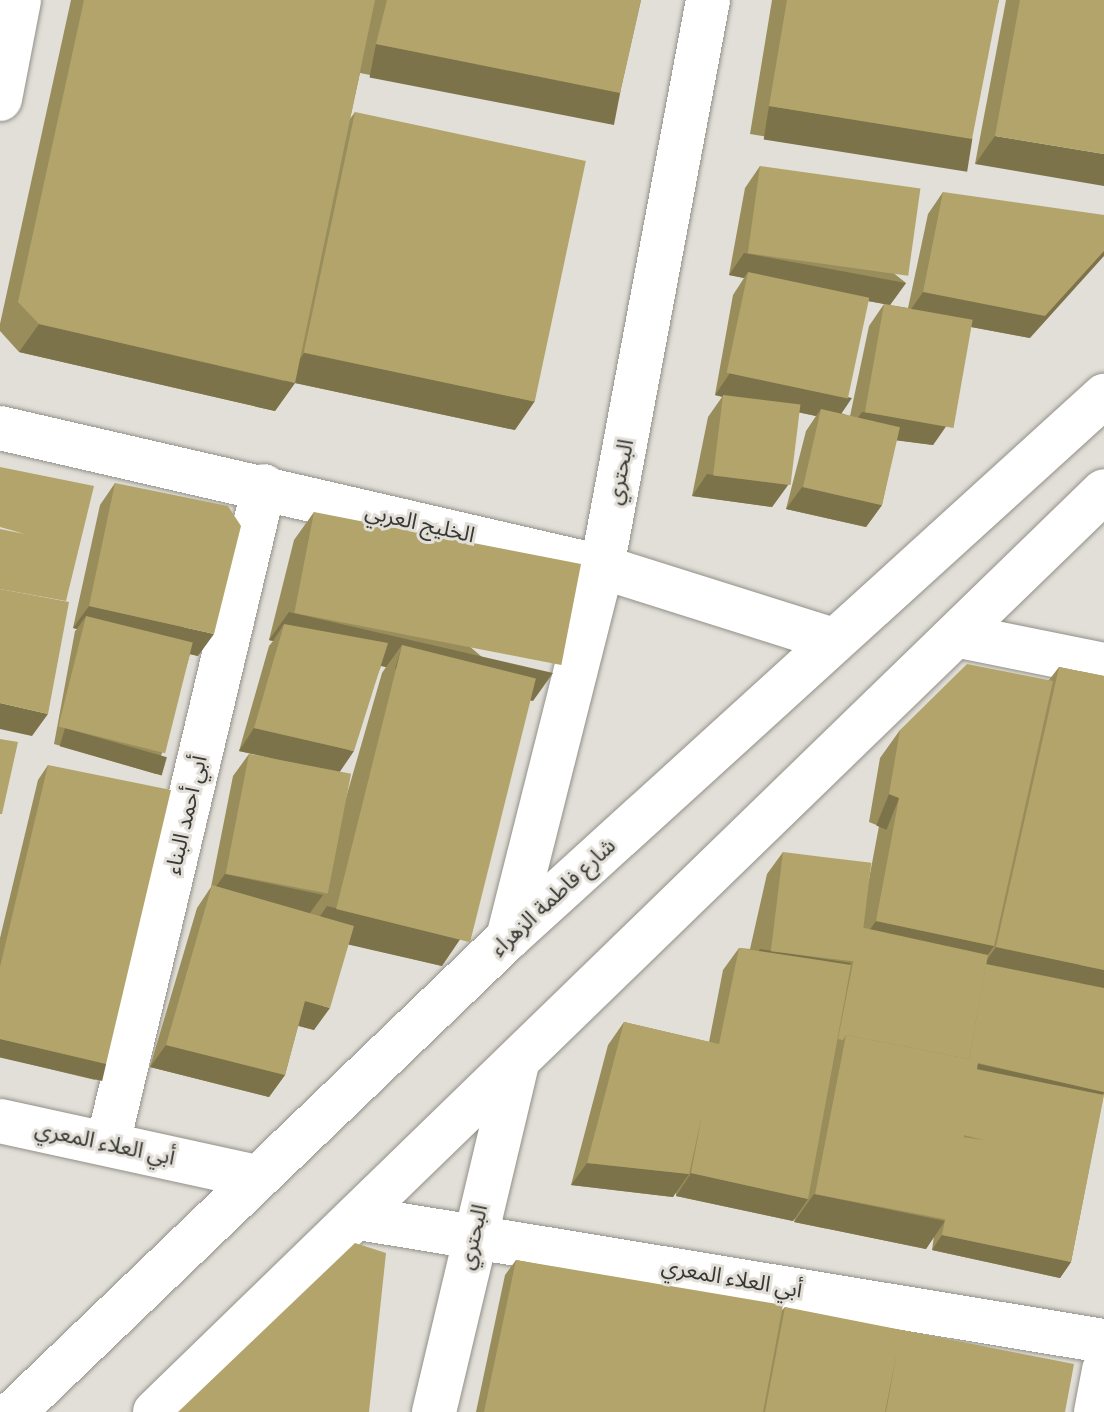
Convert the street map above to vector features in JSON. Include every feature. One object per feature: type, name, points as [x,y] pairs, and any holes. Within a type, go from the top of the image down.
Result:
[{"type":"street","points":[[0,99],[19,0]]},
{"type":"street","name":"البحتري","points":[[508,938],[602,567],[708,0]]},
{"type":"street","name":"شارع فاطمة الزهراء","points":[[14,1412],[508,938],[1104,396]]},
{"type":"street","name":"الخليج العربي","points":[[0,428],[264,486],[602,567],[834,640]]},
{"type":"street","name":"أبي أحمد البناء","points":[[108,1143],[264,486]]},
{"type":"street","points":[[155,1412],[960,636],[1104,491]]},
{"type":"street","points":[[960,636],[1104,665]]},
{"type":"street","name":"البحتري","points":[[434,1412],[473,1234],[518,1063]]},
{"type":"street","name":"أبي العلاء المعري","points":[[0,1121],[257,1177]]},
{"type":"street","name":"أبي العلاء المعري","points":[[359,1218],[473,1234],[1104,1341]]},
{"type":"street","points":[[1096,1412],[1104,1370]]},
{"type":"building","points":[[84,0],[375,0],[295,383],[39,324],[18,302]]},
{"type":"building","points":[[387,0],[641,0],[620,93],[376,44]]},
{"type":"building","points":[[787,0],[999,0],[972,139],[769,106]]},
{"type":"building","points":[[1020,0],[1104,0],[1104,154],[995,136]]},
{"type":"building","points":[[355,112],[586,161],[535,402],[304,353]]},
{"type":"building","points":[[760,166],[920,189],[908,276],[748,253]]},
{"type":"building","points":[[943,192],[1104,215],[1104,251],[1045,316],[923,292]]},
{"type":"building","points":[[748,272],[869,298],[848,399],[727,373]]},
{"type":"building","points":[[884,304],[973,320],[954,428],[865,412]]},
{"type":"building","points":[[723,395],[800,405],[791,485],[713,475]]},
{"type":"building","points":[[821,409],[900,427],[882,505],[803,487]]},
{"type":"building","points":[[0,467],[94,486],[66,601],[0,589],[0,529],[25,534],[0,527]]},
{"type":"building","points":[[115,483],[228,506],[241,526],[214,634],[89,606]]},
{"type":"building","points":[[314,512],[581,564],[561,665],[294,613]]},
{"type":"building","points":[[0,589],[69,602],[48,714],[0,703]]},
{"type":"building","points":[[86,616],[193,643],[165,753],[58,727]]},
{"type":"building","points":[[284,624],[388,643],[354,751],[254,728]]},
{"type":"building","points":[[402,645],[536,678],[470,942],[336,909]]},
{"type":"building","points":[[967,664],[1053,681],[994,946],[876,921],[899,798],[889,794],[900,730]]},
{"type":"building","points":[[1059,667],[1104,676],[1104,970],[996,947]]},
{"type":"building","points":[[0,739],[18,742],[2,814],[0,814]]},
{"type":"building","points":[[249,754],[351,774],[328,894],[226,874]]},
{"type":"building","points":[[48,765],[171,790],[106,1064],[0,1039],[0,967]]},
{"type":"building","points":[[783,852],[871,863],[859,962],[771,951]]},
{"type":"building","points":[[212,885],[354,926],[330,1008],[305,1001],[285,1075],[166,1045]]},
{"type":"building","points":[[860,927],[988,955],[969,1059],[846,1035],[843,1040],[838,1039]]},
{"type":"building","points":[[739,948],[851,965],[808,1199],[691,1173],[702,1115],[689,1174],[587,1163],[624,1022],[719,1044]]},
{"type":"building","points":[[986,964],[1104,988],[1104,1092],[969,1059]]},
{"type":"building","points":[[846,1035],[979,1061],[948,1220],[815,1194]]},
{"type":"building","points":[[976,1069],[1104,1095],[1071,1262],[942,1235],[962,1137],[984,1140],[963,1135]]},
{"type":"building","points":[[355,1243],[386,1253],[369,1412],[178,1412]]},
{"type":"building","points":[[516,1260],[783,1305],[763,1412],[484,1412]]},
{"type":"building","points":[[785,1307],[1074,1364],[1065,1412],[886,1412],[897,1351],[885,1412],[765,1412]]}]
